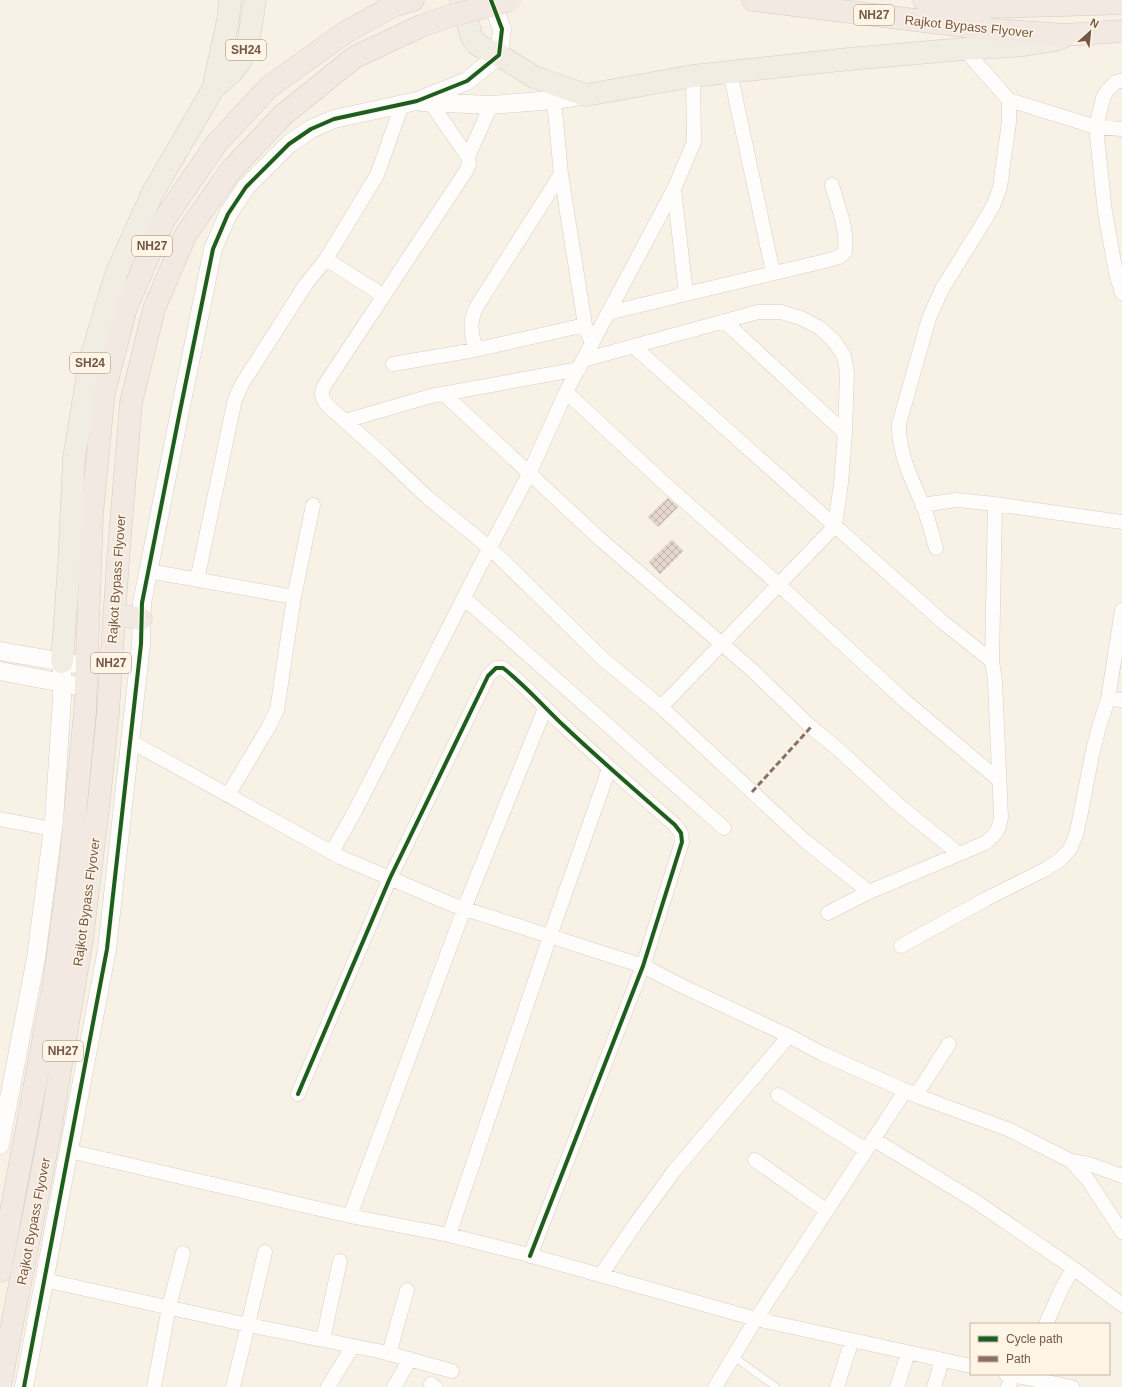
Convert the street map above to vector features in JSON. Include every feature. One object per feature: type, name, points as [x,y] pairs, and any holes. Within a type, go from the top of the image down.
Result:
[{"type":"highway","name":"Rajkot Bypass Flyover","points":[[87,666],[92,514],[104,392],[126,308],[164,220],[216,144],[269,87],[346,32],[393,6],[413,0]]},
{"type":"highway","name":"Rajkot Bypass Flyover","points":[[0,1386],[49,1136],[82,939],[108,712],[118,560],[131,403],[154,309],[186,234],[231,170],[283,115],[355,57],[421,26],[450,16],[510,0]]},
{"type":"highway","name":"Rajkot Bypass Flyover","points":[[753,0],[996,30],[1066,35]]},
{"type":"highway","name":"Rajkot Bypass Flyover","points":[[924,0],[982,7],[1089,2],[1122,3]]},
{"type":"highway","name":"NH27","points":[[1066,35],[1122,31]]},
{"type":"highway","points":[[114,614],[141,619]]},
{"type":"highway","name":"NH27","points":[[86,687],[87,666]]},
{"type":"highway","name":"Rajkot Bypass Flyover","points":[[0,1271],[54,983],[70,865],[85,712],[86,687]]},
{"type":"main road","name":"SH24","points":[[62,672],[74,458],[90,361],[116,274],[150,199],[213,89],[228,20],[230,0]]},
{"type":"main road","name":"SH24","points":[[213,89],[232,72],[246,50],[255,0]]},
{"type":"main road","points":[[461,0],[472,38],[479,46],[499,55],[534,78],[586,95],[693,76],[964,49],[1024,45],[1056,40],[1066,35]]},
{"type":"street","points":[[24,1387],[107,949],[141,644],[142,603],[213,249],[228,214],[246,187],[289,144],[312,129],[334,119],[416,103],[467,81],[499,55],[502,30],[492,0]]},
{"type":"street","points":[[964,49],[1009,100],[1096,127],[1122,129]]},
{"type":"street","points":[[730,72],[773,273]]},
{"type":"street","points":[[332,852],[354,813],[529,474],[566,392],[674,189],[694,142],[693,76]]},
{"type":"street","points":[[1122,81],[1116,82],[1107,91],[1103,98],[1096,127],[1106,212],[1116,273],[1122,293]]},
{"type":"street","points":[[416,103],[491,105],[554,100],[586,95]]},
{"type":"street","points":[[554,100],[561,174],[585,324],[592,344]]},
{"type":"street","points":[[936,548],[922,505],[900,448],[898,437],[899,424],[929,318],[935,302],[994,204],[1000,187],[1009,122],[1009,100]]},
{"type":"street","points":[[416,103],[468,157]]},
{"type":"street","points":[[197,580],[231,412],[235,399],[242,384],[302,291],[326,259],[377,175],[416,103]]},
{"type":"street","points":[[491,105],[468,157],[469,164],[466,172],[324,386],[321,392],[322,397],[328,406],[384,456],[426,497],[490,548],[603,659],[660,707],[805,841],[868,892]]},
{"type":"street","points":[[475,350],[470,324],[476,306],[561,174]]},
{"type":"street","points":[[608,314],[839,257],[845,252],[846,242],[845,232],[832,186]]},
{"type":"street","points":[[674,189],[686,294]]},
{"type":"street","points":[[326,259],[384,296]]},
{"type":"street","points":[[345,421],[419,399],[581,364],[633,346],[758,312],[781,312],[801,318],[820,328],[834,342],[844,356],[847,372],[845,433],[841,483],[835,526],[660,707]]},
{"type":"street","points":[[724,321],[845,433]]},
{"type":"street","points":[[394,364],[475,350],[585,324]]},
{"type":"street","points":[[633,346],[944,623],[992,661]]},
{"type":"street","points":[[566,392],[664,483],[779,585],[905,701],[999,780]]},
{"type":"street","points":[[444,394],[601,540],[722,643],[811,727],[839,750],[901,807],[959,854]]},
{"type":"street","points":[[922,505],[957,500],[1122,522]]},
{"type":"street","points":[[828,913],[868,892],[985,843],[996,834],[1000,826],[1001,817],[995,681],[992,661],[995,504]]},
{"type":"street","points":[[228,795],[277,710],[294,597],[313,505]]},
{"type":"street","points":[[148,571],[294,597]]},
{"type":"street","points":[[464,598],[724,828]]},
{"type":"street","points":[[901,946],[986,899],[1044,870],[1060,860],[1070,849],[1079,823],[1098,727],[1115,699],[1122,610]]},
{"type":"street","points":[[0,651],[62,672],[86,687]]},
{"type":"street","points":[[0,671],[62,672],[87,666]]},
{"type":"street","points":[[298,1094],[390,878],[488,676],[496,668],[503,668],[513,675],[609,769],[675,824],[681,832],[682,842],[643,966],[530,1256]]},
{"type":"street","points":[[0,1145],[36,958],[52,829],[62,672]]},
{"type":"street","points":[[350,1216],[464,909],[545,708]]},
{"type":"street","points":[[130,741],[332,852],[390,878],[464,909],[643,966],[789,1036],[823,1054],[911,1093],[1010,1130],[1071,1161],[1089,1164],[1122,1176]]},
{"type":"street","points":[[449,1235],[550,936],[609,769]]},
{"type":"street","points":[[0,819],[52,829]]},
{"type":"street","points":[[601,1276],[634,1226],[674,1171],[789,1036]]},
{"type":"street","points":[[715,1387],[756,1319],[869,1145],[949,1044]]},
{"type":"street","points":[[778,1095],[975,1201],[1073,1268],[1122,1305]]},
{"type":"street","points":[[69,1151],[350,1216],[426,1232],[449,1235],[756,1319],[970,1366]]},
{"type":"street","points":[[755,1160],[827,1210]]},
{"type":"street","points":[[1071,1161],[1088,1180],[1122,1232]]},
{"type":"street","points":[[233,1387],[265,1252]]},
{"type":"street","points":[[154,1387],[169,1307],[183,1253]]},
{"type":"street","points":[[323,1339],[340,1261]]},
{"type":"street","points":[[1046,1323],[1061,1290],[1073,1268]]},
{"type":"street","points":[[44,1280],[248,1325],[323,1339],[410,1359],[452,1371]]},
{"type":"street","points":[[389,1354],[407,1290]]},
{"type":"street","points":[[838,1387],[852,1340]]},
{"type":"street","points":[[328,1387],[353,1346]]},
{"type":"street","points":[[897,1387],[908,1353]]},
{"type":"street","points":[[394,1387],[410,1359]]},
{"type":"street","points":[[934,1387],[942,1360]]},
{"type":"street","points":[[1016,1378],[1072,1387]]},
{"type":"lane","points":[[734,1357],[776,1387]]},
{"type":"building","points":[[668,498],[678,507],[658,527],[648,517]]},
{"type":"building","points":[[672,540],[683,551],[660,574],[649,562]]},
{"type":"marked path","points":[[752,792],[811,727]]},
{"type":"cycle path","points":[[24,1387],[107,949],[141,644],[142,603],[213,249],[228,214],[246,187],[289,144],[311,129],[334,119],[417,101],[467,81],[499,55],[502,29],[491,0]]},
{"type":"cycle path","points":[[298,1094],[390,878],[488,676],[496,668],[503,668],[526,688],[590,750],[675,825],[681,833],[682,842],[643,966],[530,1256]]}]
